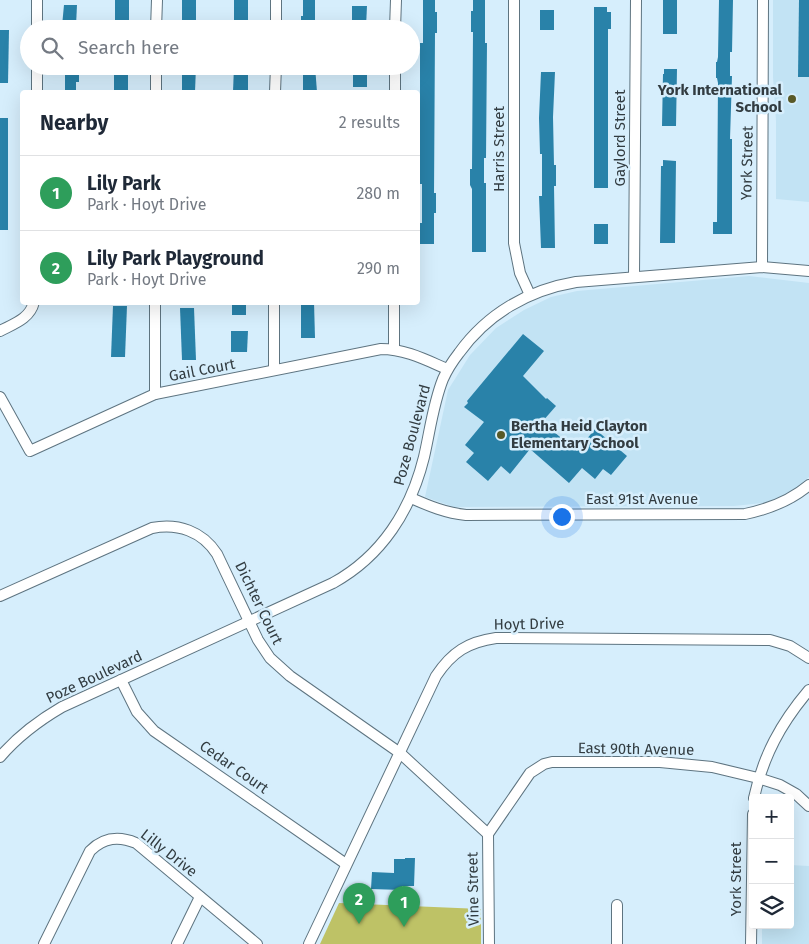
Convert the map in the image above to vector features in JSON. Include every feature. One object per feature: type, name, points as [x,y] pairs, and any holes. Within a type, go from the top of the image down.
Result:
[{"type":"street","points":[[37,0],[37,20]]},
{"type":"street","points":[[156,20],[157,0]]},
{"type":"street","points":[[276,0],[276,20]]},
{"type":"street","points":[[395,20],[396,0]]},
{"type":"street","name":"Harris Street","points":[[514,0],[514,243],[520,273],[530,295]]},
{"type":"street","name":"Gaylord Street","points":[[634,276],[636,0]]},
{"type":"street","name":"York Street","points":[[762,267],[763,0]]},
{"type":"street","points":[[37,75],[37,90]]},
{"type":"street","points":[[156,75],[156,90]]},
{"type":"street","points":[[275,90],[276,75]]},
{"type":"street","points":[[395,75],[395,90]]},
{"type":"street","name":"Poze Boulevard","points":[[0,757],[18,737],[44,718],[121,680],[333,583],[358,566],[396,526],[411,498],[424,456],[434,409],[447,369],[473,335],[499,312],[530,295],[568,283],[634,276],[762,267],[809,272]]},
{"type":"street","points":[[0,331],[25,318],[33,305]]},
{"type":"street","points":[[155,305],[155,394]]},
{"type":"street","points":[[274,305],[274,370]]},
{"type":"street","points":[[394,305],[394,349]]},
{"type":"street","name":"Gail Court","points":[[0,397],[30,451],[155,394],[274,370],[381,349],[394,349],[447,369]]},
{"type":"street","name":"East 91st Avenue","points":[[411,498],[437,510],[466,515],[745,514],[774,507],[793,497],[809,485]]},
{"type":"street","name":"Dichter Court","points":[[0,596],[145,531],[167,526],[190,530],[212,546],[264,651],[290,676],[400,753],[488,834]]},
{"type":"street","name":"Hoyt Drive","points":[[309,944],[442,668],[462,648],[482,640],[496,638],[770,640],[790,646],[809,658]]},
{"type":"street","name":"Cedar Court","points":[[121,680],[137,712],[154,731],[346,864]]},
{"type":"street","points":[[755,794],[765,757],[778,730],[809,690]]},
{"type":"street","name":"East 90th Avenue","points":[[488,834],[530,773],[544,764],[552,762],[692,764],[712,767],[758,778],[790,790],[809,806]]},
{"type":"street","name":"Vine Street","points":[[488,834],[489,944]]},
{"type":"street","name":"Lilly Drive","points":[[44,944],[90,851],[97,844],[118,838],[136,843],[257,944]]},
{"type":"street","name":"York Street","points":[[751,944],[753,839]]},
{"type":"street","points":[[177,944],[200,897]]},
{"type":"street","points":[[617,905],[617,944]]},
{"type":"shaded area","name":"York International School","points":[[773,0],[809,0],[809,202],[776,199]]},
{"type":"shaded area","points":[[749,276],[809,283],[809,477],[791,492],[778,499],[763,503],[734,506],[454,507],[425,497],[448,390],[470,355],[496,328],[524,310],[551,297],[577,291]]},
{"type":"shaded area","points":[[794,865],[809,866],[809,944],[762,944],[762,929],[794,929]]},
{"type":"green space","points":[[339,903],[481,909],[481,944],[320,944]]},
{"type":"building","points":[[115,0],[129,0],[129,20],[115,20]]},
{"type":"building","points":[[182,0],[196,0],[196,20],[182,20]]},
{"type":"building","points":[[234,0],[248,0],[248,20],[234,20]]},
{"type":"building","points":[[303,0],[315,0],[315,20],[301,20],[301,16],[303,16]]},
{"type":"building","points":[[423,0],[435,0],[435,12],[437,12],[437,33],[435,33],[434,193],[436,193],[436,213],[434,213],[434,244],[420,244],[422,184],[420,184],[420,43],[423,43]]},
{"type":"building","points":[[473,0],[485,0],[485,43],[487,43],[486,158],[484,158],[486,252],[472,252],[472,189],[470,185],[470,169],[472,169],[473,32],[471,32],[471,11],[473,11]]},
{"type":"building","points":[[663,0],[677,0],[677,34],[663,34]]},
{"type":"building","points":[[719,0],[733,0],[732,52],[730,52],[730,76],[732,76],[730,139],[732,139],[732,234],[713,234],[713,222],[717,222],[718,83],[716,78],[716,62],[718,57]]},
{"type":"building","points":[[799,0],[809,0],[809,77],[798,77]]},
{"type":"building","points":[[64,5],[77,5],[76,20],[63,20]]},
{"type":"building","points":[[352,6],[367,6],[366,20],[352,20]]},
{"type":"building","points":[[594,7],[607,7],[607,12],[611,12],[611,29],[608,29],[608,188],[594,188]]},
{"type":"building","points":[[540,10],[554,10],[554,30],[540,30]]},
{"type":"building","points":[[0,30],[9,30],[8,83],[0,83]]},
{"type":"building","points":[[664,69],[677,69],[676,126],[662,126]]},
{"type":"building","points":[[541,72],[555,72],[553,117],[554,165],[556,165],[556,186],[554,186],[555,248],[541,248],[539,196],[542,196],[542,154],[540,154],[539,118]]},
{"type":"building","points":[[65,75],[79,75],[79,82],[76,82],[76,90],[65,90]]},
{"type":"building","points":[[114,75],[128,75],[128,90],[114,90]]},
{"type":"building","points":[[182,75],[196,75],[195,90],[182,90]]},
{"type":"building","points":[[234,75],[248,75],[248,90],[233,90]]},
{"type":"building","points":[[303,75],[316,75],[317,90],[303,90]]},
{"type":"building","points":[[353,75],[367,75],[367,87],[353,87]]},
{"type":"building","points":[[0,118],[8,118],[8,230],[0,230]]},
{"type":"building","points":[[663,160],[676,161],[675,243],[660,243],[661,166],[663,166]]},
{"type":"building","points":[[594,224],[608,224],[608,244],[594,244]]},
{"type":"building","points":[[232,305],[246,305],[246,315],[232,315]]},
{"type":"building","points":[[301,305],[314,305],[315,338],[301,338]]},
{"type":"building","points":[[113,306],[127,306],[125,357],[111,357]]},
{"type":"building","points":[[180,308],[194,308],[196,360],[182,360]]},
{"type":"building","points":[[231,331],[248,331],[247,352],[231,352]]},
{"type":"building","points":[[523,334],[544,351],[523,376],[546,399],[556,406],[542,422],[577,451],[595,429],[627,456],[611,475],[603,469],[595,479],[582,468],[569,483],[530,449],[510,474],[501,466],[488,481],[466,462],[474,453],[465,445],[484,422],[464,407]]},
{"type":"building","points":[[415,858],[414,886],[402,886],[402,890],[371,889],[372,872],[394,873],[394,859]]},
{"type":"place","name":"York International School","points":[[792,99]]},
{"type":"place","name":"Bertha Heid Clayton Elementary School","points":[[501,435]]},
{"type":"place","name":"Lily Park Playground","points":[[359,924]]},
{"type":"place","name":"Lily Park","points":[[404,927]]}]
